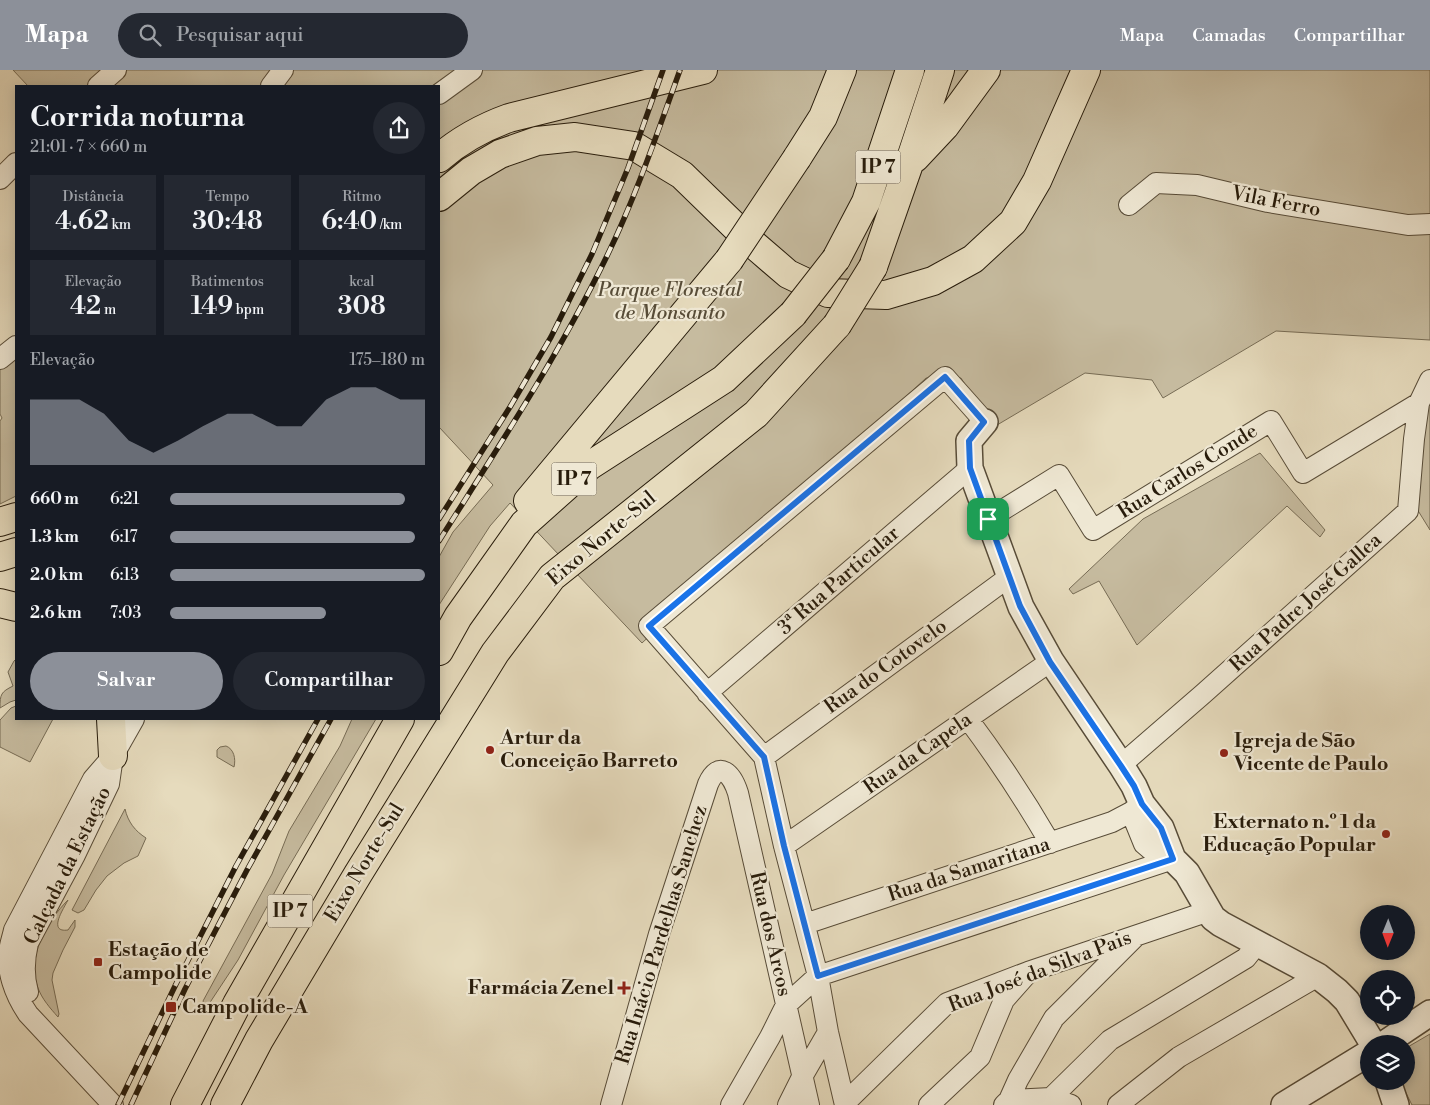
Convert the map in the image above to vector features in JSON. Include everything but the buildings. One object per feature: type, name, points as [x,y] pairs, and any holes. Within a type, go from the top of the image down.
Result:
[{"type":"main road","points":[[586,99],[663,70]]},
{"type":"main road","points":[[440,157],[468,137],[509,118],[703,70]]},
{"type":"main road","points":[[458,617],[480,561],[729,260],[823,117],[842,70]]},
{"type":"main road","name":"IP 7","points":[[440,649],[458,617],[524,524],[589,466],[724,378],[793,314],[836,259],[866,202],[910,70]]},
{"type":"main road","name":"Eixo Norte-Sul","points":[[225,1105],[259,1040],[374,848],[495,653],[552,577],[756,414],[837,325],[873,267],[940,70]]},
{"type":"main road","points":[[909,164],[945,126],[986,70]]},
{"type":"main road","points":[[440,196],[471,171],[500,154],[537,141],[575,137],[634,146],[682,175],[752,243],[788,274],[828,293],[886,295],[933,280],[973,259],[1013,222],[1037,181],[1088,76]]},
{"type":"main road","points":[[0,522],[15,517]]},
{"type":"main road","points":[[0,557],[15,552]]},
{"type":"main road","points":[[0,602],[15,608]]},
{"type":"main road","points":[[111,720],[113,756]]},
{"type":"main road","name":"Eixo Norte-Sul","points":[[185,1105],[237,1004],[399,720]]},
{"type":"street","points":[[99,85],[116,70]]},
{"type":"street","points":[[272,85],[283,70]]},
{"type":"street","points":[[440,93],[472,70]]},
{"type":"street","points":[[0,179],[15,164]]},
{"type":"street","name":"Vila Ferro","points":[[1129,205],[1156,183],[1197,185],[1277,204],[1408,225],[1430,224]]},
{"type":"street","points":[[0,359],[15,347]]},
{"type":"street","name":"Rua dos Arcos","points":[[845,1104],[828,1032],[818,976],[784,846],[764,757],[649,626],[945,377],[984,422]]},
{"type":"street","points":[[1419,403],[1430,380]]},
{"type":"street","name":"Rua Carlos Conde","points":[[988,519],[1059,475],[1093,530],[1270,421],[1303,472],[1419,403]]},
{"type":"street","name":"Rua Padre José Gallea","points":[[1121,766],[1408,511],[1419,403]]},
{"type":"street","points":[[984,422],[969,441],[970,468],[1020,606],[1050,662],[1134,786],[1136,808],[1161,828],[1173,859],[1187,873],[1213,918],[1318,976],[1346,1001],[1367,1035]]},
{"type":"street","name":"3ª Rua Particular","points":[[708,693],[970,468]]},
{"type":"street","name":"Rua do Cotovelo","points":[[764,757],[1009,577]]},
{"type":"street","name":"Rua da Capela","points":[[784,846],[1050,662]]},
{"type":"street","points":[[968,719],[1000,762],[1050,843]]},
{"type":"street","name":"Calçada da Estação","points":[[113,1105],[21,1004],[11,978],[9,960],[14,930],[93,779],[113,756],[133,720]]},
{"type":"street","name":"Rua dos Arcos","points":[[720,770],[730,776],[738,793],[809,1105]]},
{"type":"street","name":"Rua Inácio Pardelhas Sanchez","points":[[611,1105],[659,934],[708,784],[711,776],[720,770]]},
{"type":"street","name":"Rua da Samaritana","points":[[805,924],[1112,822],[1136,808]]},
{"type":"street","points":[[731,1105],[786,1005],[818,976],[1173,859]]},
{"type":"street","name":"Rua José da Silva Pais","points":[[845,1104],[947,1003],[1028,972],[1209,911]]},
{"type":"street","points":[[1007,1103],[1018,1080],[1054,1018],[1138,935]]},
{"type":"street","points":[[1052,1098],[1110,1040],[1246,958],[1258,943]]},
{"type":"street","points":[[929,1105],[980,1057],[1004,1000],[1028,972]]},
{"type":"street","points":[[1118,1105],[1179,1058],[1318,976]]},
{"type":"street","points":[[1398,1035],[1430,1014]]},
{"type":"street","points":[[788,1105],[828,1032]]},
{"type":"street","points":[[1284,1105],[1360,1059]]},
{"type":"street","points":[[1391,1090],[1396,1105]]},
{"type":"street","points":[[1007,1103],[1052,1098],[1071,1105]]},
{"type":"green space","name":"Parque Florestal de Monsanto","points":[[13,70],[1430,70],[1430,340],[1276,331],[1163,398],[1152,380],[1085,373],[992,428],[961,378],[926,378],[642,643],[510,503],[490,526],[440,603],[440,555],[453,532],[493,485],[440,428],[440,85],[27,85]]},
{"type":"green space","points":[[15,350],[15,496],[0,504],[0,421],[2,418],[0,414],[0,363]]},
{"type":"green space","points":[[1430,393],[1430,530],[1417,509],[1416,415]]},
{"type":"green space","points":[[1260,453],[1325,530],[1320,537],[1287,506],[1137,645],[1099,581],[1073,594],[1069,589],[1143,519]]},
{"type":"green space","points":[[14,661],[15,700],[0,708],[2,694],[13,686],[8,672]]},
{"type":"green space","points":[[15,706],[15,720],[52,720],[30,762],[0,747],[0,720],[11,708]]},
{"type":"green space","points":[[352,720],[375,720],[284,875],[238,960],[205,1010],[203,1001],[272,874],[289,831],[340,746]]},
{"type":"green space","points":[[226,746],[231,749],[234,755],[234,767],[217,757],[217,750],[220,747]]},
{"type":"green space","points":[[125,809],[132,826],[146,838],[138,856],[124,863],[107,876],[84,910],[78,913],[72,910]]},
{"type":"green space","points":[[68,900],[59,919],[59,928],[68,930],[75,920],[75,927],[53,973],[52,980],[58,1017],[46,1003],[38,988],[35,964],[37,952],[46,929]]},
{"type":"green space","points":[[1430,1034],[1430,1105],[1412,1105],[1404,1090],[1415,1090],[1415,1043]]},
{"type":"railway","points":[[440,517],[510,407],[551,337],[592,254],[628,168],[663,70]]},
{"type":"railway","points":[[440,539],[526,403],[567,332],[605,260],[645,166],[680,70]]},
{"type":"railway","points":[[118,1105],[176,984],[236,866],[317,720]]},
{"type":"railway","points":[[131,1105],[185,989],[247,870],[330,720]]},
{"type":"place","name":"Artur da Conceição Barreto","points":[[490,750]]},
{"type":"place","name":"Igreja de São Vicente de Paulo","points":[[1224,753]]},
{"type":"place","name":"Externato n.º 1 da Educação Popular","points":[[1386,834]]},
{"type":"place","name":"Estação de Campolide","points":[[98,962]]},
{"type":"place","name":"Farmácia Zenel","points":[[624,988]]},
{"type":"place","name":"Campolide-A","points":[[171,1007]]},
{"type":"route","points":[[945,377],[984,422],[969,441],[970,468],[988,519],[1020,606],[1050,662],[1134,786],[1142,804],[1161,828],[1173,859],[818,976],[784,846],[764,757],[649,626],[945,377]]}]
